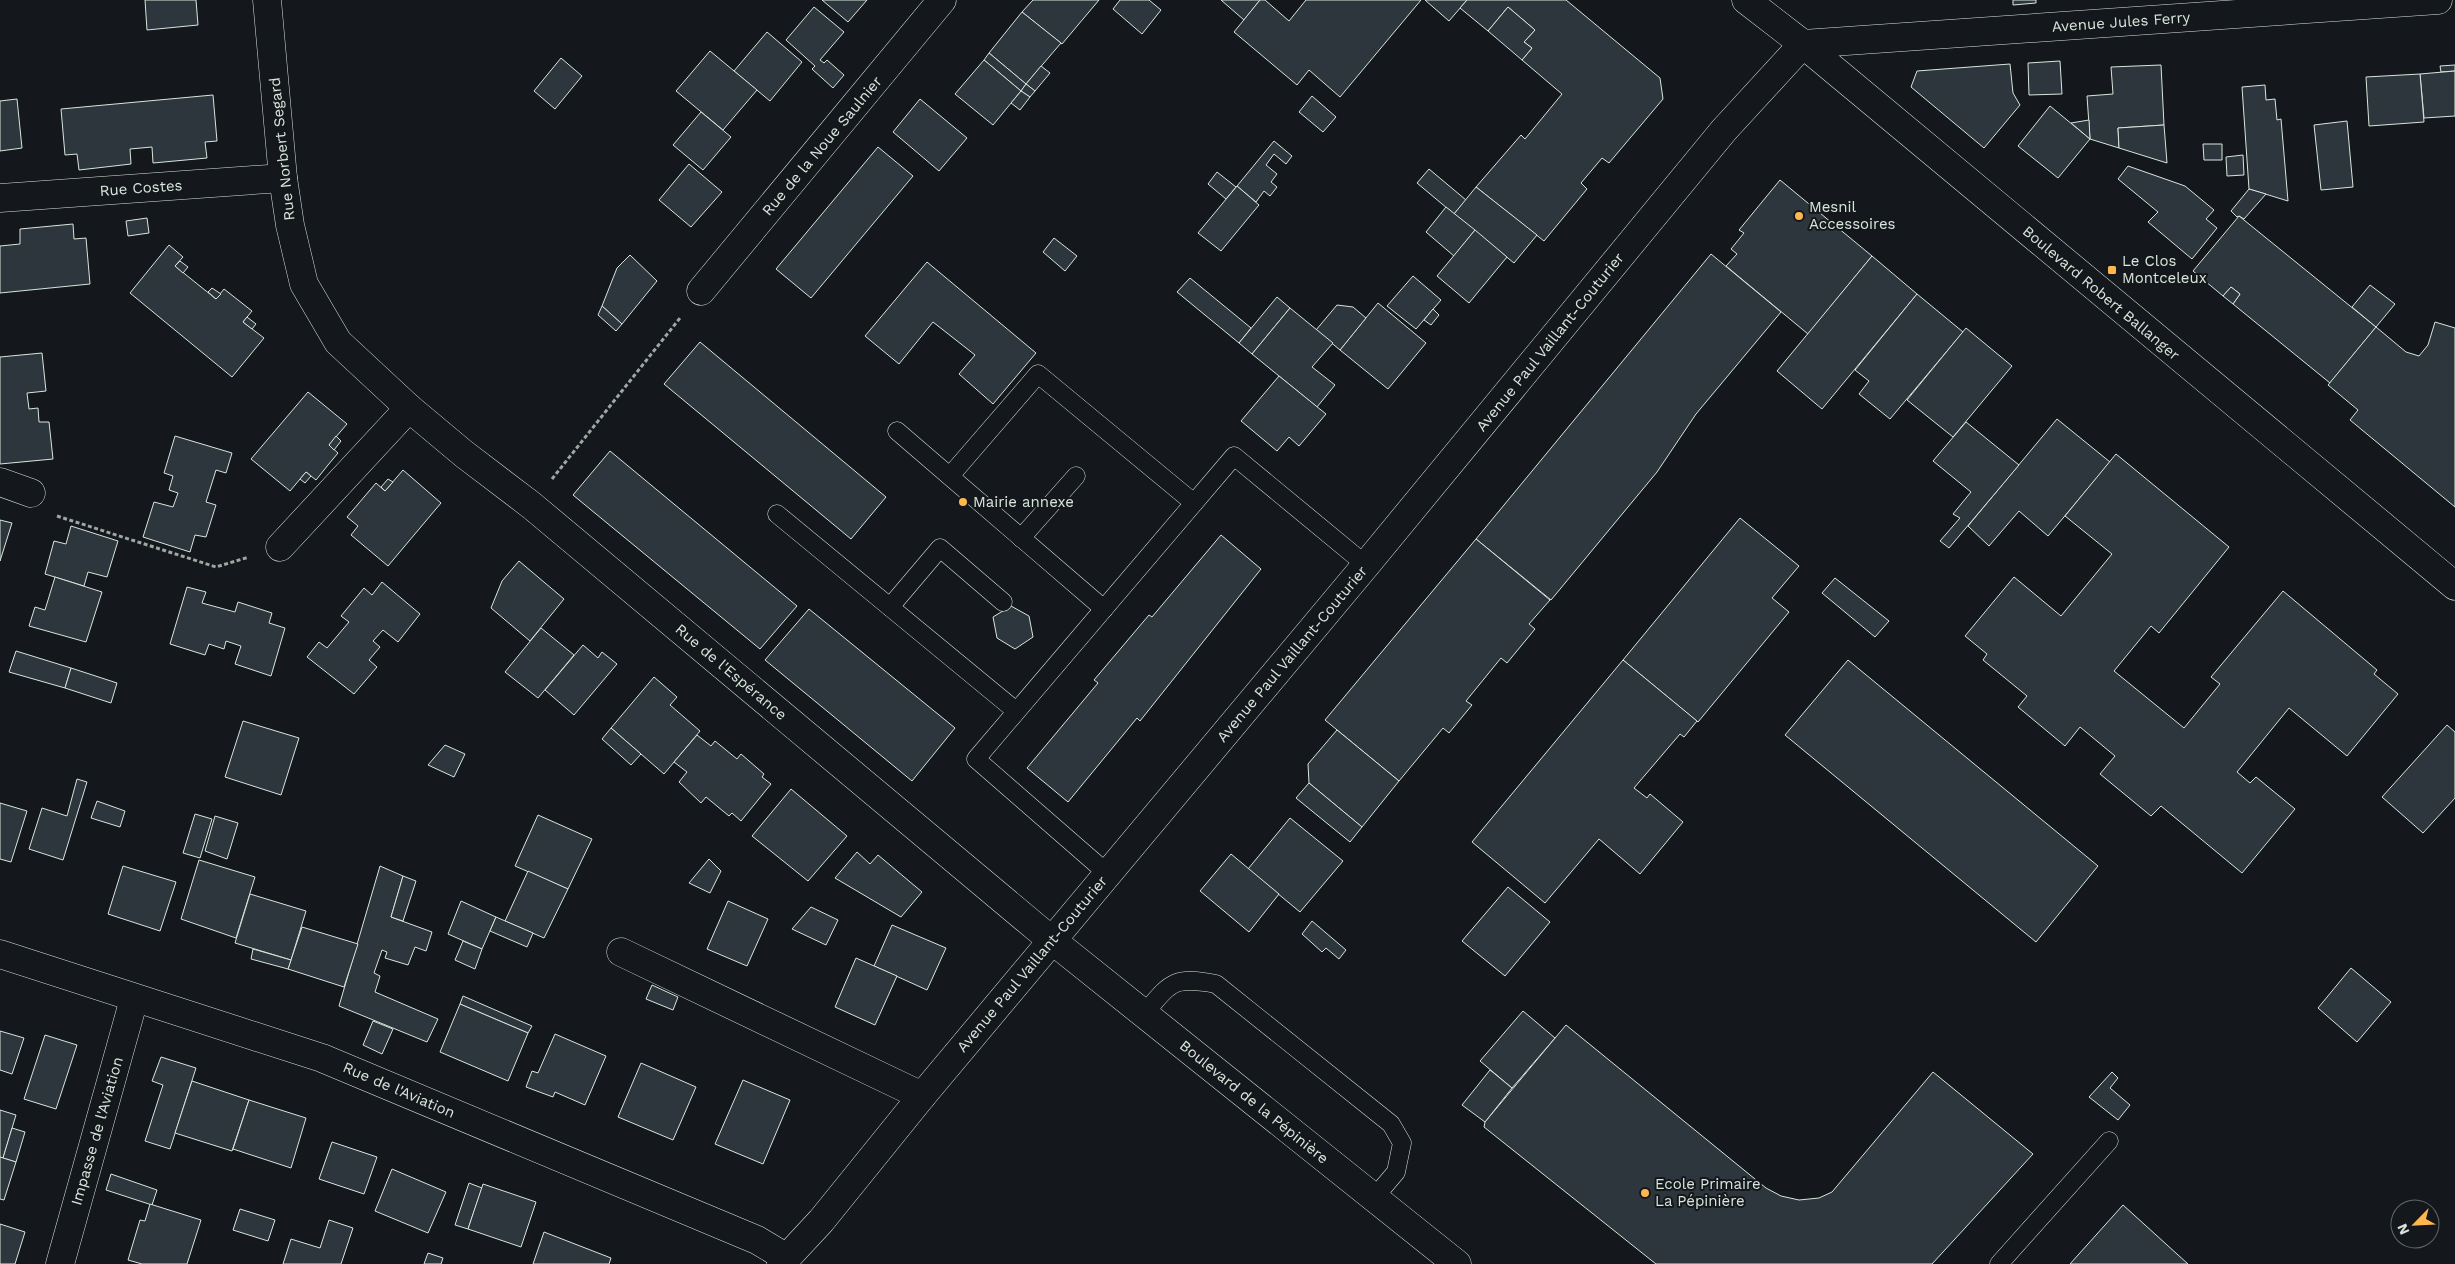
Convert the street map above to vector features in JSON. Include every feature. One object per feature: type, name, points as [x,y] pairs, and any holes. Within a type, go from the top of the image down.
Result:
[{"type":"street","name":"Rue Norbert Segard","points":[[267,0],[283,178],[290,225],[304,284],[338,342],[409,408]]},
{"type":"street","name":"Rue de la Noue Saulnier","points":[[701,291],[942,0]]},
{"type":"street","name":"Boulevard Robert Ballanger","points":[[1746,0],[1803,44],[2455,586]]},
{"type":"street","name":"Avenue Jules Ferry","points":[[1803,44],[2428,0]]},
{"type":"street","name":"Avenue Paul Vaillant-Couturier","points":[[784,1261],[821,1221],[1051,940],[1366,565],[1724,130],[1803,44]]},
{"type":"street","name":"Rue Costes","points":[[0,198],[283,178]]},
{"type":"street","name":"Rue de l'Espérance","points":[[409,408],[464,454],[531,505],[1051,940]]},
{"type":"street","points":[[280,547],[409,408]]},
{"type":"street","points":[[0,482],[31,493]]},
{"type":"street","name":"Boulevard de la Pépinière","points":[[1051,940],[1457,1264]]},
{"type":"street","points":[[621,952],[922,1096]]},
{"type":"street","name":"Rue de l'Aviation","points":[[0,954],[134,999],[322,1058],[757,1240],[784,1261]]},
{"type":"street","name":"Impasse de l'Aviation","points":[[60,1264],[134,999]]},
{"type":"lane","points":[[950,476],[1038,374],[1194,503]]},
{"type":"lane","points":[[897,430],[1104,609]]},
{"type":"lane","points":[[1108,874],[976,759],[1016,711],[1234,456],[1366,565]]},
{"type":"lane","points":[[1021,538],[1076,476]]},
{"type":"lane","points":[[777,514],[1016,711]]},
{"type":"lane","points":[[890,607],[940,548],[1003,602]]},
{"type":"lane","points":[[1144,1014],[1169,984],[1191,979],[1216,984],[1284,1038],[1391,1124],[1395,1130],[1402,1143],[1396,1172],[1374,1198]]},
{"type":"lane","points":[[2000,1264],[2109,1141]]},
{"type":"path","points":[[531,505],[701,291]]},
{"type":"path","points":[[31,493],[42,511],[216,567],[280,547]]},
{"type":"building","points":[[145,0],[196,0],[198,25],[147,30]]},
{"type":"building","points":[[822,0],[867,0],[848,22]]},
{"type":"building","points":[[1033,0],[1099,0],[1062,44],[1022,12]]},
{"type":"building","points":[[1120,0],[1149,0],[1161,10],[1142,34],[1113,9]]},
{"type":"building","points":[[1221,0],[1260,0],[1244,20]]},
{"type":"building","points":[[1260,0],[1265,0],[1289,21],[1306,0],[1421,0],[1340,97],[1309,70],[1297,85],[1234,32]]},
{"type":"building","points":[[1425,0],[1467,0],[1449,21]]},
{"type":"building","points":[[1467,0],[1566,0],[1660,78],[1663,99],[1609,163],[1602,158],[1581,183],[1587,189],[1544,241],[1476,187],[1521,135],[1525,139],[1562,94],[1522,60],[1532,48],[1524,42],[1535,30],[1508,7],[1488,31],[1460,8]]},
{"type":"building","points":[[2013,0],[2036,0],[2036,3],[2013,5]]},
{"type":"building","points":[[814,7],[844,32],[820,60],[824,63],[827,60],[844,75],[833,88],[812,69],[815,66],[786,40]]},
{"type":"building","points":[[1508,7],[1535,30],[1524,42],[1532,48],[1522,60],[1488,31]]},
{"type":"building","points":[[1022,12],[1061,43],[1026,84],[989,53]]},
{"type":"building","points":[[767,32],[802,62],[770,101],[734,71]]},
{"type":"building","points":[[710,51],[757,90],[723,130],[676,91]]},
{"type":"building","points":[[989,53],[1026,84],[1021,91],[984,60]]},
{"type":"building","points":[[561,58],[582,76],[555,109],[534,91]]},
{"type":"building","points":[[984,60],[1021,91],[993,125],[955,94]]},
{"type":"building","points":[[2060,61],[2062,94],[2029,95],[2028,63]]},
{"type":"building","points":[[2010,64],[2013,93],[2020,105],[1984,148],[1911,87],[1917,71]]},
{"type":"building","points":[[2161,65],[2164,125],[2118,128],[2119,148],[2090,139],[2087,96],[2113,94],[2111,67]]},
{"type":"building","points":[[2455,65],[2455,71],[2441,72],[2440,66]]},
{"type":"building","points":[[1041,66],[1050,73],[1035,91],[1026,84]]},
{"type":"building","points":[[2455,71],[2455,116],[2424,118],[2420,74]]},
{"type":"building","points":[[2420,74],[2424,122],[2369,126],[2366,77]]},
{"type":"building","points":[[1026,84],[1035,91],[1030,97],[1021,91]]},
{"type":"building","points":[[2265,85],[2266,100],[2275,99],[2277,120],[2281,119],[2288,201],[2249,189],[2242,87]]},
{"type":"building","points":[[1021,91],[1030,97],[1020,110],[1011,103]]},
{"type":"building","points":[[213,95],[217,141],[205,142],[207,158],[153,163],[152,147],[130,149],[131,164],[79,170],[77,154],[65,155],[61,109]]},
{"type":"building","points":[[1312,96],[1336,117],[1323,132],[1299,112]]},
{"type":"building","points":[[17,99],[22,148],[0,151],[0,101]]},
{"type":"building","points":[[920,99],[967,138],[939,171],[893,132]]},
{"type":"building","points":[[2050,106],[2090,139],[2058,178],[2018,146]]},
{"type":"building","points":[[701,112],[731,137],[703,170],[673,145]]},
{"type":"building","points":[[2089,120],[2090,139],[2071,123]]},
{"type":"building","points":[[2347,121],[2353,187],[2321,190],[2314,125]]},
{"type":"building","points":[[2164,125],[2167,163],[2119,148],[2118,128]]},
{"type":"building","points":[[1274,141],[1292,156],[1286,164],[1274,154],[1266,165],[1277,174],[1271,182],[1277,187],[1270,196],[1264,191],[1256,202],[1237,186]]},
{"type":"building","points":[[2203,144],[2222,144],[2222,160],[2204,160]]},
{"type":"building","points":[[878,147],[913,176],[811,298],[776,269]]},
{"type":"building","points":[[2243,155],[2244,175],[2227,176],[2226,157]]},
{"type":"building","points":[[689,164],[722,192],[691,227],[659,200]]},
{"type":"building","points":[[2128,166],[2185,186],[2214,210],[2206,219],[2217,228],[2192,259],[2148,222],[2158,212],[2118,179]]},
{"type":"building","points":[[1429,169],[1466,200],[1454,214],[1417,183]]},
{"type":"building","points":[[1217,172],[1236,187],[1226,199],[1208,184]]},
{"type":"building","points":[[1780,180],[1872,256],[1808,334],[1726,266],[1737,254],[1731,249],[1744,233],[1739,230]]},
{"type":"building","points":[[1237,186],[1259,205],[1221,251],[1198,233]]},
{"type":"building","points":[[1476,187],[1537,235],[1514,263],[1454,214]]},
{"type":"building","points":[[2249,189],[2266,194],[2244,219],[2239,216],[2237,217],[2231,211]]},
{"type":"building","points":[[1446,207],[1475,230],[1454,256],[1426,232]]},
{"type":"building","points":[[2239,216],[2376,327],[2330,383],[2233,304],[2240,294],[2231,287],[2223,296],[2193,271]]},
{"type":"building","points":[[147,218],[149,233],[128,236],[126,221]]},
{"type":"building","points":[[73,224],[74,239],[86,238],[90,284],[0,293],[0,246],[20,244],[20,229]]},
{"type":"building","points":[[1475,230],[1507,257],[1469,303],[1437,276]]},
{"type":"building","points":[[1054,238],[1077,256],[1065,271],[1043,252]]},
{"type":"building","points":[[169,245],[183,257],[175,266],[216,299],[224,289],[252,311],[243,322],[264,338],[232,377],[130,293]]},
{"type":"building","points":[[1711,254],[1781,312],[1696,414],[1657,472],[1551,600],[1476,539]]},
{"type":"building","points":[[630,255],[657,281],[622,324],[602,306],[617,268]]},
{"type":"building","points":[[1872,256],[1917,294],[1822,409],[1777,371]]},
{"type":"building","points":[[180,261],[188,267],[183,273],[175,266]]},
{"type":"building","points":[[927,262],[1036,353],[993,404],[959,374],[975,355],[933,322],[899,364],[865,336]]},
{"type":"building","points":[[1413,276],[1441,300],[1416,329],[1387,306]]},
{"type":"building","points":[[1190,278],[1251,328],[1239,343],[1177,292]]},
{"type":"building","points":[[2370,285],[2395,304],[2376,327],[2352,307]]},
{"type":"building","points":[[2231,287],[2240,294],[2233,304],[2223,296]]},
{"type":"building","points":[[212,288],[221,294],[216,299],[208,292]]},
{"type":"building","points":[[1917,294],[1963,332],[1890,419],[1859,394],[1869,381],[1855,370]]},
{"type":"building","points":[[1277,297],[1290,308],[1252,354],[1239,343]]},
{"type":"building","points":[[1378,303],[1426,343],[1388,389],[1340,350]]},
{"type":"building","points":[[1337,305],[1353,307],[1366,318],[1340,350],[1316,330]]},
{"type":"building","points":[[602,306],[622,324],[616,331],[598,315]]},
{"type":"building","points":[[1290,308],[1333,343],[1312,367],[1335,385],[1317,407],[1252,354]]},
{"type":"building","points":[[1433,309],[1439,315],[1431,325],[1424,320]]},
{"type":"building","points":[[247,317],[256,324],[252,329],[243,322]]},
{"type":"building","points":[[2435,322],[2455,328],[2455,507],[2350,420],[2358,410],[2328,385],[2376,327],[2406,352],[2419,356],[2428,345]]},
{"type":"building","points":[[1966,328],[2012,366],[1953,437],[1907,400]]},
{"type":"building","points":[[700,342],[886,497],[851,539],[664,384]]},
{"type":"building","points":[[42,353],[46,391],[27,393],[29,409],[38,408],[39,422],[49,422],[53,459],[0,464],[0,357]]},
{"type":"building","points":[[1279,376],[1326,414],[1299,446],[1289,437],[1277,451],[1241,421]]},
{"type":"building","points":[[308,392],[347,424],[329,445],[338,453],[316,480],[306,472],[290,491],[251,459]]},
{"type":"building","points":[[2057,419],[2110,462],[2048,536],[2019,511],[1989,546],[1968,526]]},
{"type":"building","points":[[1966,422],[2019,465],[1949,548],[1940,541],[1960,518],[1953,514],[1971,492],[1933,461]]},
{"type":"building","points":[[175,436],[232,453],[226,473],[216,470],[206,502],[216,505],[206,537],[195,535],[190,552],[143,537],[154,502],[173,507],[178,493],[169,490],[173,476],[164,473]]},
{"type":"building","points":[[336,436],[341,441],[334,450],[329,445]]},
{"type":"building","points":[[610,451],[797,606],[760,649],[573,495]]},
{"type":"building","points":[[2116,454],[2229,547],[2159,633],[2151,626],[2114,671],[2184,728],[2220,684],[2211,677],[2283,591],[2377,670],[2374,674],[2398,694],[2347,756],[2289,708],[2237,772],[2250,783],[2256,777],[2295,809],[2242,873],[2161,806],[2151,816],[2100,774],[2115,756],[2080,727],[2065,746],[2018,707],[2027,696],[1983,660],[1987,654],[1965,636],[2014,577],[2061,616],[2112,554],[2065,516]]},
{"type":"building","points":[[403,470],[441,503],[388,566],[351,535],[358,526],[347,517],[376,483],[385,491]]},
{"type":"building","points":[[306,472],[311,476],[305,483],[300,479]]},
{"type":"building","points":[[388,479],[393,482],[385,491],[381,487]]},
{"type":"building","points":[[1740,518],[1799,566],[1772,598],[1789,612],[1698,722],[1623,660]]},
{"type":"building","points":[[0,520],[12,523],[0,561]]},
{"type":"building","points":[[71,526],[118,541],[107,577],[88,572],[84,586],[45,574],[54,541],[66,544]]},
{"type":"building","points":[[1221,535],[1261,569],[1140,721],[1137,718],[1068,802],[1027,768],[1098,683],[1094,680],[1149,615],[1152,617]]},
{"type":"building","points":[[1476,539],[1550,600],[1529,624],[1535,629],[1507,663],[1501,658],[1466,701],[1472,705],[1449,733],[1443,728],[1399,781],[1325,720]]},
{"type":"building","points":[[519,561],[564,599],[530,641],[491,608],[502,581]]},
{"type":"building","points":[[55,577],[102,592],[86,642],[29,626],[35,607],[45,610]]},
{"type":"building","points":[[1835,578],[1889,621],[1875,637],[1822,593]]},
{"type":"building","points":[[382,582],[420,614],[398,642],[383,630],[373,641],[380,647],[369,660],[377,667],[354,694],[307,657],[319,642],[327,648],[349,622],[341,616],[364,588],[372,595]]},
{"type":"building","points":[[187,587],[206,592],[202,603],[235,612],[238,602],[272,613],[269,623],[285,628],[271,676],[235,664],[241,646],[226,641],[224,649],[209,644],[205,655],[170,644]]},
{"type":"building","points":[[1011,606],[1029,616],[1033,637],[1015,649],[997,638],[993,617]]},
{"type":"building","points":[[809,609],[955,728],[912,781],[765,660]]},
{"type":"building","points":[[541,628],[574,655],[538,698],[505,672]]},
{"type":"building","points":[[583,645],[598,658],[602,652],[617,664],[574,715],[545,690]]},
{"type":"building","points":[[16,651],[71,668],[65,688],[9,672]]},
{"type":"building","points":[[1623,660],[1697,721],[1684,737],[1680,734],[1634,788],[1647,798],[1650,794],[1683,822],[1640,874],[1599,839],[1545,903],[1472,842]]},
{"type":"building","points":[[1848,660],[2098,866],[2036,942],[1785,735]]},
{"type":"building","points":[[71,668],[117,683],[111,703],[65,688]]},
{"type":"building","points":[[654,677],[677,697],[670,705],[700,731],[664,774],[611,728]]},
{"type":"building","points":[[243,721],[299,738],[281,795],[225,777]]},
{"type":"building","points":[[2447,725],[2455,732],[2455,798],[2423,833],[2382,797]]},
{"type":"building","points":[[611,728],[641,754],[631,765],[602,739]]},
{"type":"building","points":[[1337,730],[1399,781],[1362,827],[1309,783],[1308,764]]},
{"type":"building","points":[[697,735],[711,746],[715,741],[737,759],[741,754],[764,774],[762,777],[771,784],[741,821],[732,813],[729,816],[706,797],[701,803],[679,782],[687,772],[674,762]]},
{"type":"building","points":[[445,745],[465,754],[454,777],[428,765]]},
{"type":"building","points":[[77,779],[87,782],[63,860],[29,849],[42,808],[67,816]]},
{"type":"building","points":[[1309,783],[1362,827],[1350,842],[1296,798]]},
{"type":"building","points":[[791,789],[847,836],[808,881],[752,836]]},
{"type":"building","points":[[97,801],[125,811],[120,827],[91,818]]},
{"type":"building","points":[[0,803],[27,811],[11,862],[0,859]]},
{"type":"building","points":[[195,814],[212,819],[200,858],[183,853]]},
{"type":"building","points":[[538,815],[592,839],[568,889],[515,866]]},
{"type":"building","points":[[215,816],[238,823],[227,859],[205,851]]},
{"type":"building","points":[[1290,818],[1343,861],[1300,912],[1248,869]]},
{"type":"building","points":[[857,852],[870,864],[878,855],[922,892],[901,917],[835,878]]},
{"type":"building","points":[[1231,854],[1279,894],[1249,932],[1200,891]]},
{"type":"building","points":[[709,859],[721,871],[710,893],[689,883]]},
{"type":"building","points":[[199,860],[255,877],[236,938],[181,919]]},
{"type":"building","points":[[123,866],[176,882],[160,931],[108,914]]},
{"type":"building","points":[[380,866],[403,876],[391,917],[432,932],[426,951],[415,947],[408,965],[385,958],[387,952],[382,950],[374,973],[380,976],[375,992],[438,1019],[427,1042],[339,1006]]},
{"type":"building","points":[[528,871],[568,889],[544,938],[505,921]]},
{"type":"building","points":[[403,876],[416,881],[403,921],[391,917]]},
{"type":"building","points":[[1508,887],[1550,922],[1505,976],[1462,941]]},
{"type":"building","points":[[250,894],[306,911],[291,960],[235,943]]},
{"type":"building","points":[[461,901],[496,917],[482,949],[448,934]]},
{"type":"building","points":[[728,901],[768,919],[747,966],[707,949]]},
{"type":"building","points":[[811,907],[838,920],[826,945],[792,929]]},
{"type":"building","points":[[496,917],[533,933],[527,947],[490,931]]},
{"type":"building","points":[[1312,921],[1346,950],[1339,959],[1326,948],[1322,952],[1302,934]]},
{"type":"building","points":[[892,925],[946,948],[927,990],[874,966]]},
{"type":"building","points":[[302,927],[358,944],[344,987],[288,969]]},
{"type":"building","points":[[463,941],[482,949],[475,969],[455,960]]},
{"type":"building","points":[[253,949],[291,960],[288,969],[251,959]]},
{"type":"building","points":[[856,958],[897,976],[875,1025],[835,1007]]},
{"type":"building","points":[[2351,968],[2391,1002],[2357,1042],[2318,1008]]},
{"type":"building","points":[[652,985],[678,997],[673,1010],[646,999]]},
{"type":"building","points":[[463,996],[532,1026],[528,1033],[460,1004]]},
{"type":"building","points":[[460,1004],[528,1033],[508,1081],[440,1052]]},
{"type":"building","points":[[1523,1011],[1555,1038],[1512,1088],[1480,1061]]},
{"type":"building","points":[[373,1021],[393,1029],[382,1054],[363,1045]]},
{"type":"building","name":"Ecole Primaire La Pépinière","points":[[1566,1025],[1766,1188],[1781,1196],[1799,1200],[1819,1198],[1832,1192],[1933,1072],[2033,1154],[1932,1264],[1656,1264],[1484,1127],[1485,1122]]},
{"type":"building","points":[[0,1031],[24,1038],[12,1074],[0,1070]]},
{"type":"building","points":[[555,1034],[606,1056],[585,1105],[555,1092],[553,1097],[526,1087],[532,1071],[538,1073]]},
{"type":"building","points":[[45,1035],[77,1045],[56,1109],[24,1099]]},
{"type":"building","points":[[161,1057],[196,1068],[170,1149],[145,1141],[163,1085],[152,1081]]},
{"type":"building","points":[[641,1063],[696,1087],[673,1140],[618,1117]]},
{"type":"building","points":[[1490,1070],[1512,1088],[1485,1122],[1462,1105]]},
{"type":"building","points":[[2112,1072],[2118,1078],[2110,1088],[2130,1105],[2118,1120],[2089,1097]]},
{"type":"building","points":[[743,1080],[790,1100],[763,1164],[715,1144]]},
{"type":"building","points":[[192,1081],[249,1100],[232,1151],[175,1133]]},
{"type":"building","points":[[249,1100],[306,1118],[291,1168],[233,1149]]},
{"type":"building","points":[[0,1110],[16,1115],[3,1158],[0,1157]]},
{"type":"building","points":[[12,1128],[25,1132],[16,1162],[3,1158]]},
{"type":"building","points":[[332,1142],[377,1157],[364,1194],[319,1179]]},
{"type":"building","points":[[0,1157],[16,1162],[4,1200],[0,1199]]},
{"type":"building","points":[[392,1169],[446,1192],[428,1233],[375,1211]]},
{"type":"building","points":[[111,1174],[157,1190],[152,1205],[106,1190]]},
{"type":"building","points":[[469,1183],[482,1188],[468,1229],[455,1225]]},
{"type":"building","points":[[483,1184],[536,1202],[521,1247],[468,1229]]},
{"type":"building","points":[[150,1204],[201,1220],[187,1264],[142,1264],[128,1260],[140,1220],[145,1221]]},
{"type":"building","points":[[2123,1205],[2188,1264],[2070,1264]]},
{"type":"building","points":[[240,1209],[275,1220],[268,1241],[233,1230]]},
{"type":"building","points":[[329,1220],[353,1228],[341,1264],[283,1264],[291,1239],[320,1248]]},
{"type":"building","points":[[0,1224],[25,1232],[15,1264],[0,1264]]},
{"type":"building","points":[[544,1232],[611,1258],[609,1264],[533,1264]]},
{"type":"building","points":[[428,1253],[443,1258],[441,1264],[424,1264]]},
{"type":"place","name":"Mesnil Accessoires","points":[[1799,216]]},
{"type":"place","name":"Le Clos Montceleux","points":[[2112,270]]},
{"type":"place","name":"Mairie annexe","points":[[963,502]]},
{"type":"place","name":"Ecole Primaire La Pépinière","points":[[1645,1193]]}]
